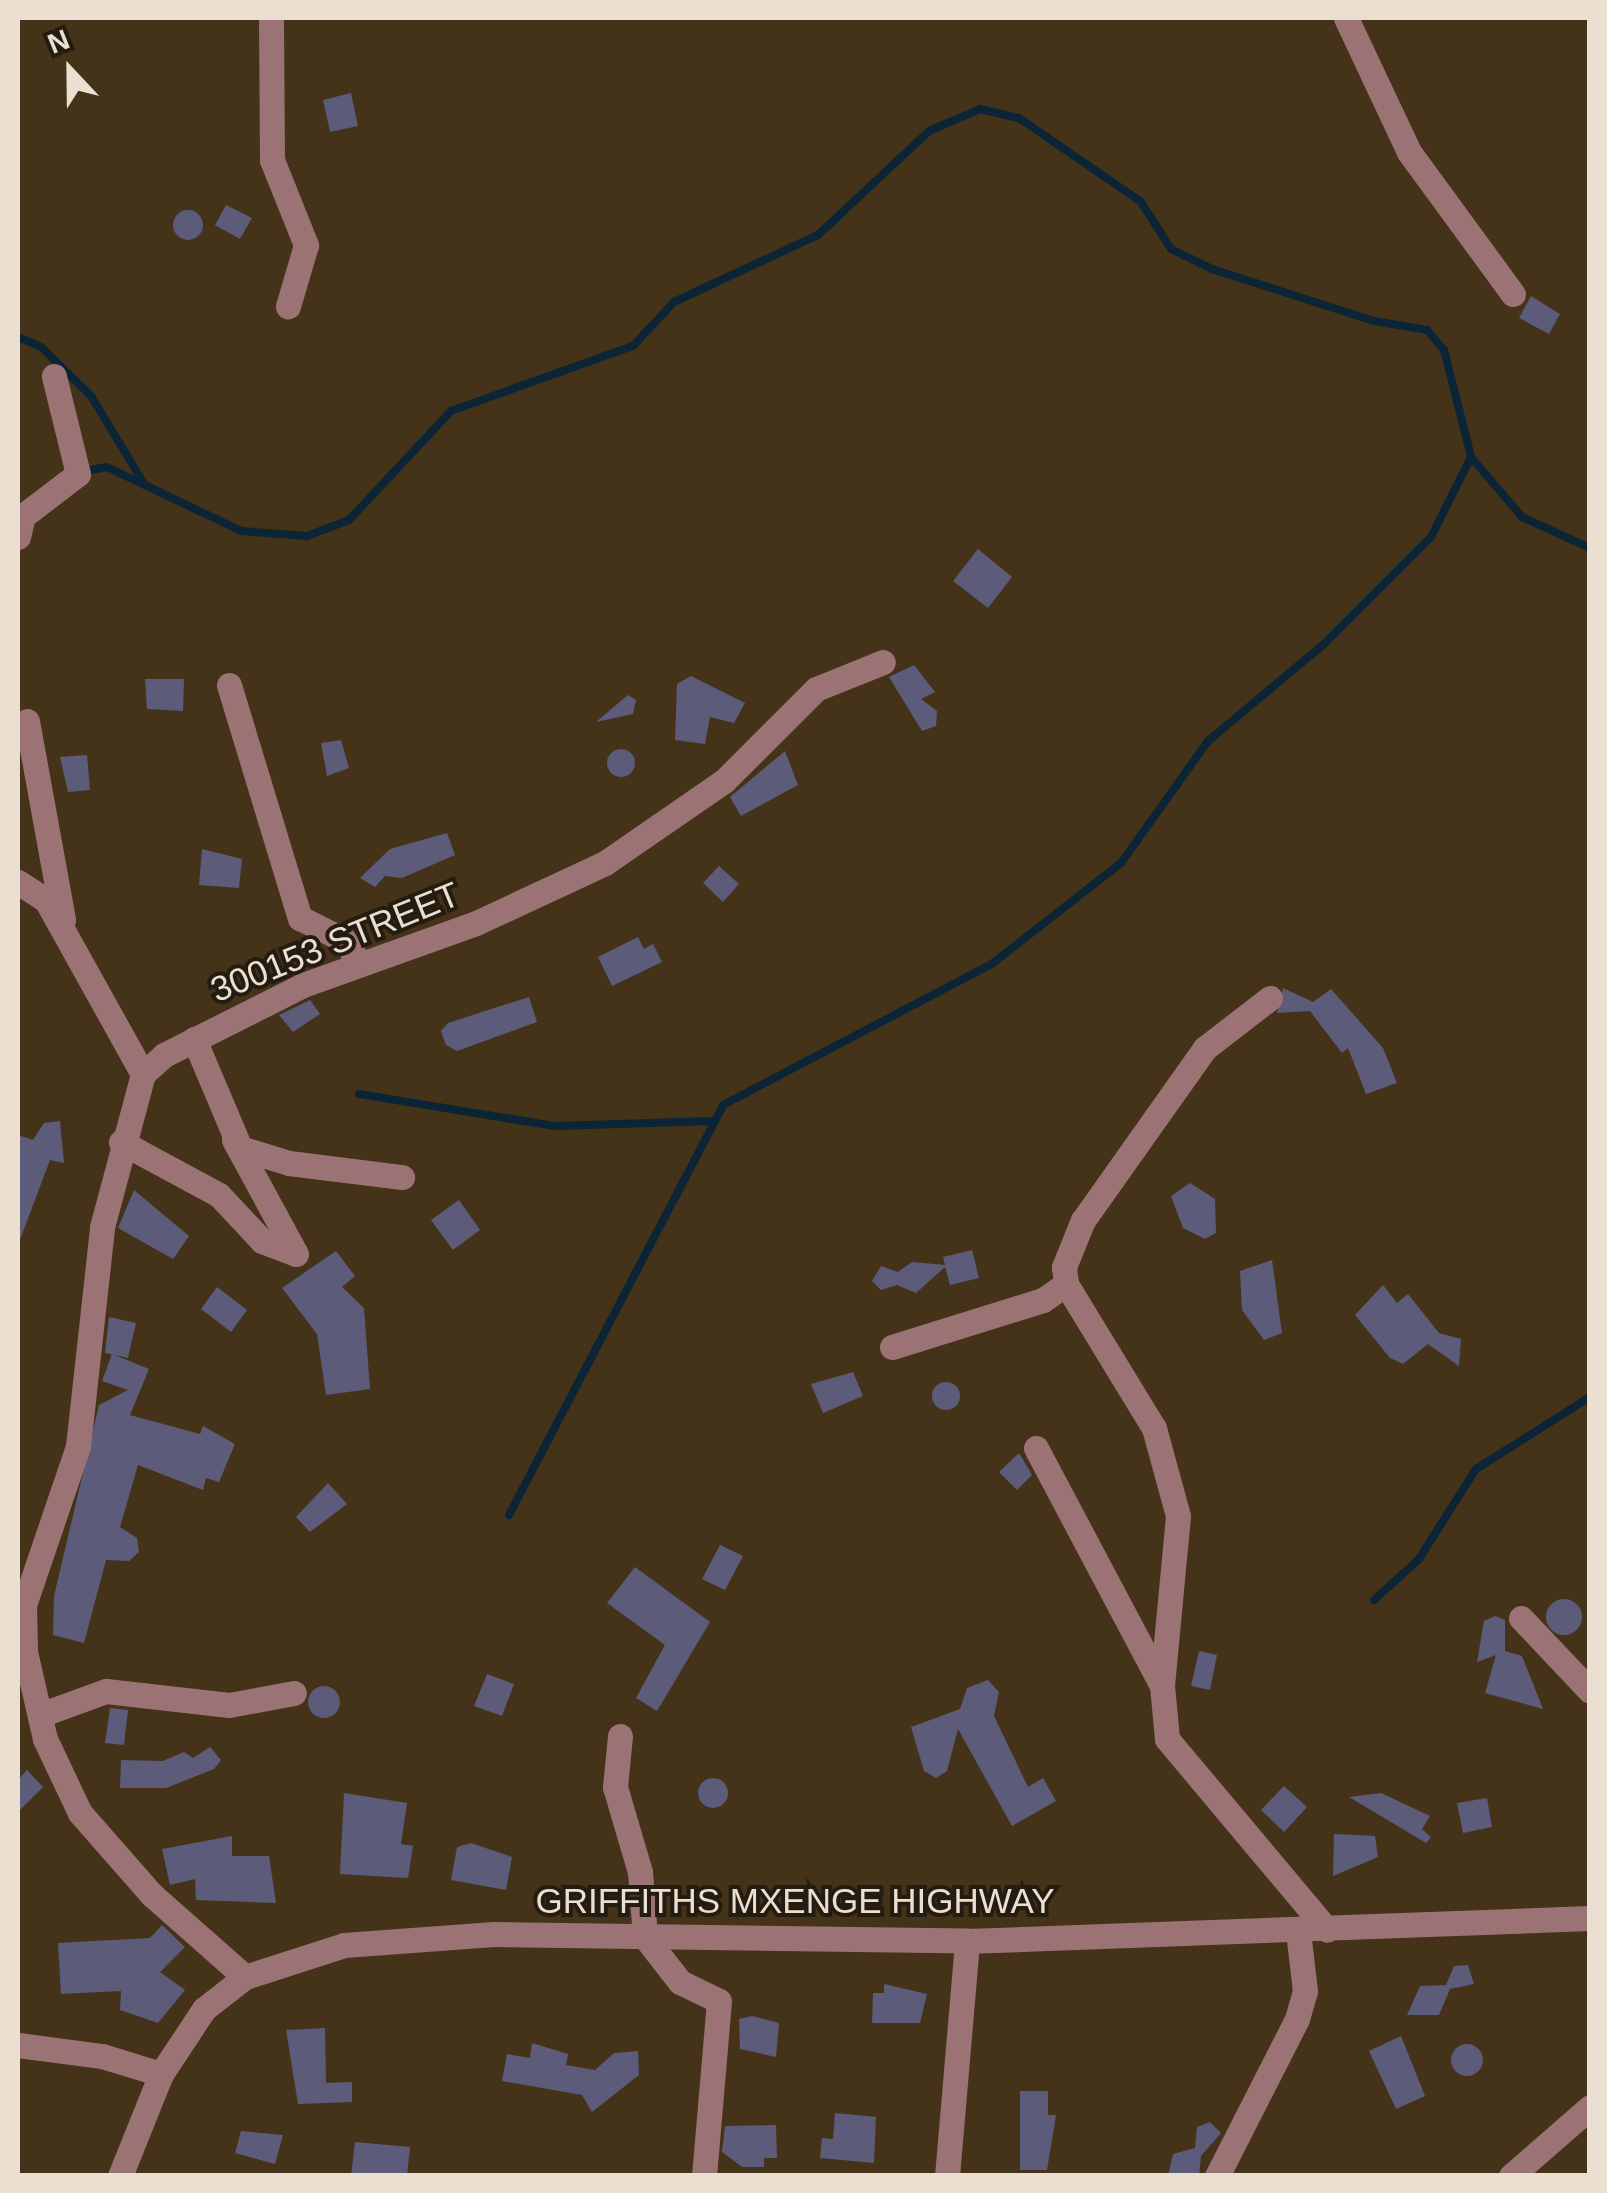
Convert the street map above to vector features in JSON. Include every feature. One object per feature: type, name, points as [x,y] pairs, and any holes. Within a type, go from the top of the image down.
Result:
[{"type":"street","points":[[271,18],[272,160],[306,245],[288,306]]},
{"type":"street","points":[[1346,18],[1409,152],[1513,294]]},
{"type":"street","points":[[18,537],[23,516],[78,474],[54,376]]},
{"type":"street","name":"300153 STREET","points":[[144,1074],[194,1039],[359,962],[510,909],[606,863],[724,782],[816,689],[883,662]]},
{"type":"street","points":[[229,684],[300,918],[344,940],[359,962]]},
{"type":"street","points":[[25,732],[66,935]]},
{"type":"street","points":[[18,882],[46,900],[144,1074],[120,1142],[102,1227],[78,1446],[20,1620],[40,1716],[60,1776],[108,1851],[244,1976]]},
{"type":"street","points":[[1270,998],[1205,1048],[1084,1220],[1071,1243],[1066,1284],[1154,1428],[1178,1516],[1162,1685],[1167,1739],[1327,1930]]},
{"type":"street","points":[[120,1142],[187,1174],[262,1241],[296,1254],[234,1140],[194,1039]]},
{"type":"street","points":[[234,1140],[289,1164],[402,1177]]},
{"type":"street","points":[[892,1347],[1043,1300],[1066,1284]]},
{"type":"street","points":[[1036,1448],[1162,1685]]},
{"type":"street","points":[[1521,1618],[1590,1692]]},
{"type":"street","points":[[40,1716],[106,1692],[228,1705],[294,1693]]},
{"type":"street","points":[[620,1736],[615,1787],[640,1872],[645,1937],[680,1982],[719,2001],[704,2176]]},
{"type":"street","name":"GRIFFITHS MXENGE HIGHWAY","points":[[120,2176],[160,2074],[204,2009],[244,1976],[292,1958],[402,1936],[967,1941],[1590,1918]]},
{"type":"street","points":[[1217,2176],[1296,2019],[1305,1991],[1298,1931]]},
{"type":"street","points":[[947,2176],[967,1941]]},
{"type":"street","points":[[18,2045],[102,2056],[160,2074]]},
{"type":"street","points":[[1511,2176],[1590,2107]]},
{"type":"building","points":[[351,93],[358,126],[330,132],[323,100]]},
{"type":"building","points":[[226,205],[252,218],[240,239],[215,225]]},
{"type":"building","points":[[188,210],[199,214],[203,225],[199,236],[188,240],[177,236],[173,225],[177,214]]},
{"type":"building","points":[[1531,296],[1560,314],[1549,334],[1519,318]]},
{"type":"building","points":[[978,549],[1012,577],[988,608],[953,581]]},
{"type":"building","points":[[914,665],[935,692],[921,699],[937,711],[936,726],[922,731],[889,677]]},
{"type":"building","points":[[691,676],[745,703],[734,723],[710,717],[705,744],[675,740],[677,684]]},
{"type":"building","points":[[145,679],[184,679],[183,711],[147,709]]},
{"type":"building","points":[[628,695],[636,700],[633,714],[596,722]]},
{"type":"building","points":[[341,740],[349,768],[327,776],[321,743]]},
{"type":"building","points":[[621,749],[631,753],[635,763],[631,773],[621,777],[611,773],[607,763],[611,753]]},
{"type":"building","points":[[785,751],[798,785],[741,816],[730,797]]},
{"type":"building","points":[[87,755],[90,790],[68,792],[60,757]]},
{"type":"building","points":[[447,833],[455,855],[402,878],[385,876],[375,887],[360,878],[390,849]]},
{"type":"building","points":[[202,849],[242,859],[239,888],[199,885]]},
{"type":"building","points":[[719,866],[739,884],[723,902],[703,883]]},
{"type":"building","points":[[638,937],[644,949],[653,944],[662,962],[612,986],[598,957]]},
{"type":"building","points":[[1283,988],[1313,1002],[1331,989],[1383,1048],[1397,1083],[1366,1094],[1348,1048],[1342,1053],[1310,1011],[1277,1013]]},
{"type":"building","points":[[529,997],[537,1022],[457,1051],[446,1045],[441,1031],[448,1023]]},
{"type":"building","points":[[310,1000],[320,1014],[293,1032],[279,1015]]},
{"type":"building","points":[[60,1121],[64,1163],[50,1160],[18,1245],[18,1135],[33,1140],[44,1123]]},
{"type":"building","points":[[1190,1183],[1215,1199],[1216,1233],[1205,1239],[1183,1228],[1171,1196]]},
{"type":"building","points":[[134,1190],[189,1236],[173,1259],[118,1228]]},
{"type":"building","points":[[459,1200],[480,1230],[453,1250],[431,1220]]},
{"type":"building","points":[[972,1250],[979,1278],[950,1285],[945,1267],[916,1293],[897,1285],[881,1290],[872,1281],[881,1266],[898,1272],[912,1262],[945,1265],[943,1257]]},
{"type":"building","points":[[336,1251],[355,1276],[342,1287],[364,1308],[370,1389],[326,1395],[317,1334],[282,1288]]},
{"type":"building","points":[[1272,1260],[1282,1333],[1264,1340],[1242,1310],[1240,1271]]},
{"type":"building","points":[[1383,1285],[1397,1303],[1408,1294],[1439,1333],[1461,1339],[1459,1366],[1428,1344],[1403,1364],[1390,1358],[1355,1315]]},
{"type":"building","points":[[217,1287],[247,1310],[231,1332],[201,1309]]},
{"type":"building","points":[[109,1317],[136,1323],[128,1358],[105,1353]]},
{"type":"building","points":[[112,1354],[149,1369],[130,1415],[200,1434],[203,1426],[235,1444],[219,1482],[206,1478],[203,1490],[138,1465],[120,1527],[137,1538],[139,1552],[129,1561],[106,1560],[84,1643],[53,1635],[54,1596],[99,1405],[128,1390],[102,1381]]},
{"type":"building","points":[[853,1372],[863,1396],[823,1413],[811,1384]]},
{"type":"building","points":[[946,1382],[956,1386],[960,1396],[956,1406],[946,1410],[936,1406],[932,1396],[936,1386]]},
{"type":"building","points":[[1019,1453],[1032,1475],[1017,1490],[999,1472]]},
{"type":"building","points":[[328,1483],[347,1504],[310,1532],[296,1517]]},
{"type":"building","points":[[720,1545],[743,1556],[725,1590],[702,1579]]},
{"type":"building","points":[[635,1567],[710,1622],[657,1711],[636,1698],[665,1645],[607,1603]]},
{"type":"building","points":[[1564,1599],[1577,1604],[1582,1617],[1577,1630],[1564,1635],[1551,1630],[1546,1617],[1551,1604]]},
{"type":"building","points":[[1495,1616],[1505,1620],[1505,1651],[1522,1656],[1543,1709],[1485,1693],[1496,1655],[1477,1662],[1484,1621]]},
{"type":"building","points":[[1199,1651],[1217,1655],[1210,1690],[1191,1686]]},
{"type":"building","points":[[487,1674],[514,1684],[502,1716],[474,1706]]},
{"type":"building","points":[[988,1680],[999,1692],[994,1716],[1028,1787],[1043,1778],[1056,1801],[1012,1826],[958,1729],[947,1771],[936,1778],[924,1771],[911,1727],[960,1709],[967,1688]]},
{"type":"building","points":[[324,1686],[335,1691],[340,1702],[335,1713],[324,1718],[313,1713],[308,1702],[313,1691]]},
{"type":"building","points":[[110,1708],[128,1710],[124,1745],[105,1743]]},
{"type":"building","points":[[210,1747],[221,1760],[214,1769],[166,1788],[120,1788],[121,1760],[163,1761],[184,1752],[193,1758]]},
{"type":"building","points":[[27,1770],[43,1787],[18,1812],[18,1780]]},
{"type":"building","points":[[713,1778],[727,1787],[728,1793],[719,1807],[713,1808],[699,1799],[698,1793],[707,1779]]},
{"type":"building","points":[[1284,1786],[1307,1807],[1284,1832],[1261,1810]]},
{"type":"building","points":[[344,1793],[407,1803],[401,1844],[413,1846],[408,1878],[340,1874]]},
{"type":"building","points":[[1381,1793],[1430,1816],[1422,1829],[1431,1837],[1426,1843],[1349,1797]]},
{"type":"building","points":[[1487,1798],[1492,1827],[1463,1833],[1457,1803]]},
{"type":"building","points":[[1334,1834],[1375,1836],[1378,1857],[1333,1876]]},
{"type":"building","points":[[232,1836],[232,1856],[269,1856],[276,1903],[196,1900],[195,1879],[170,1885],[162,1849]]},
{"type":"building","points":[[471,1843],[512,1857],[506,1890],[451,1880],[457,1847]]},
{"type":"building","points":[[162,1925],[185,1947],[160,1972],[185,1990],[158,2023],[120,2010],[121,1991],[61,1994],[58,1943],[150,1938]]},
{"type":"building","points":[[1468,1965],[1474,1984],[1450,1989],[1439,2015],[1407,2015],[1420,1986],[1446,1985],[1454,1966]]},
{"type":"building","points":[[884,1984],[927,1994],[920,2023],[872,2023],[873,1993],[884,1993]]},
{"type":"building","points":[[752,2016],[779,2023],[776,2057],[740,2049],[739,2019]]},
{"type":"building","points":[[325,2028],[326,2083],[352,2082],[352,2102],[298,2104],[286,2030]]},
{"type":"building","points":[[1401,2036],[1425,2096],[1396,2109],[1369,2051]]},
{"type":"building","points":[[532,2043],[568,2054],[566,2065],[595,2070],[614,2053],[638,2051],[639,2075],[592,2112],[582,2095],[502,2081],[507,2054],[530,2058]]},
{"type":"building","points":[[1467,2044],[1478,2049],[1483,2060],[1478,2071],[1467,2076],[1456,2071],[1451,2060],[1456,2049]]},
{"type":"building","points":[[1020,2091],[1048,2091],[1048,2115],[1056,2115],[1047,2170],[1020,2170]]},
{"type":"building","points":[[835,2113],[876,2117],[874,2163],[820,2158],[822,2138],[833,2139]]},
{"type":"building","points":[[1210,2122],[1221,2133],[1201,2156],[1199,2176],[1168,2176],[1173,2154],[1195,2148],[1197,2127]]},
{"type":"building","points":[[776,2125],[777,2158],[764,2158],[764,2167],[742,2167],[722,2152],[725,2126]]},
{"type":"building","points":[[241,2131],[283,2135],[275,2164],[235,2153]]},
{"type":"building","points":[[355,2142],[410,2147],[407,2176],[351,2176]]},
{"type":"waterway","points":[[81,472],[107,467],[241,531],[307,536],[349,520],[451,411],[633,346],[674,302],[818,235],[929,131],[980,109],[1019,118],[1141,202],[1171,249],[1212,269],[1374,321],[1427,330],[1444,350],[1471,457],[1522,517],[1590,548]]},
{"type":"waterway","points":[[18,337],[41,347],[91,396],[145,485]]},
{"type":"waterway","points":[[509,1515],[723,1105],[993,963],[1121,863],[1208,741],[1325,643],[1431,537],[1471,457]]},
{"type":"waterway","points":[[359,1094],[555,1126],[713,1121]]},
{"type":"waterway","points":[[1374,1600],[1419,1559],[1476,1469],[1590,1397]]}]
